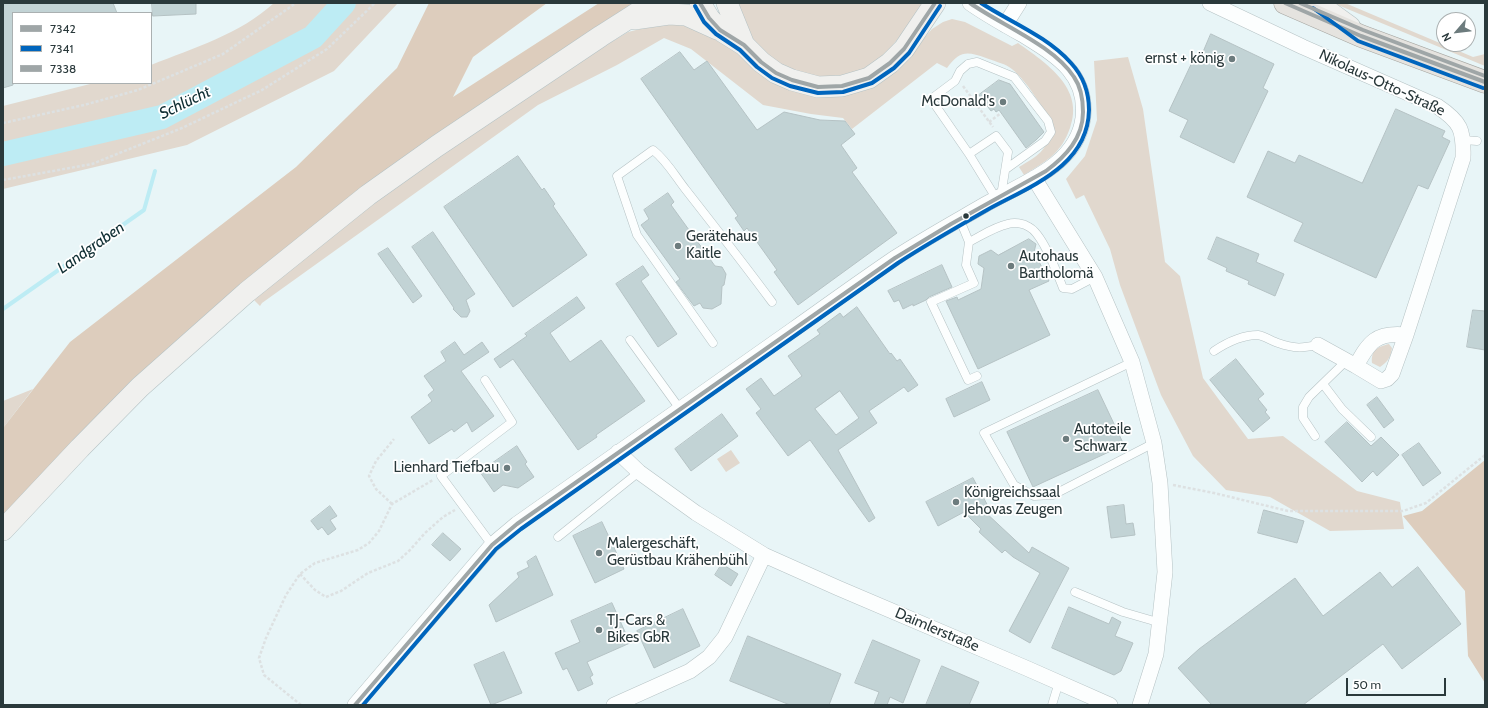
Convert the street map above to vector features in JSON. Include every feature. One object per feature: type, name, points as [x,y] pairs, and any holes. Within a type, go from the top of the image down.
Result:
[{"type":"main road","points":[[3,530],[140,387],[247,292],[368,195],[437,146],[653,3]]},
{"type":"main road","points":[[700,3],[709,18],[720,30]]},
{"type":"main road","points":[[727,3],[744,45]]},
{"type":"main road","points":[[625,21],[669,14],[686,15],[720,30],[744,45],[761,62],[771,69],[792,80],[818,87],[842,86],[869,78],[890,63],[904,49],[935,3]]},
{"type":"main road","points":[[1285,3],[1362,36],[1485,82]]},
{"type":"main road","points":[[1318,3],[1362,36]]},
{"type":"street","points":[[355,705],[492,545],[517,524],[896,258],[1034,178],[1060,161],[1073,146],[1083,118],[1082,98],[1076,80],[1065,64],[1050,52],[970,3]]},
{"type":"street","points":[[1005,25],[1019,3]]},
{"type":"street","name":"Nikolaus-Otto-Straße","points":[[1210,3],[1303,47],[1437,106],[1451,116],[1470,140],[1406,336],[1392,374],[1387,379],[1381,381],[1318,345]]},
{"type":"street","points":[[1034,178],[1095,277],[1132,362],[1154,444],[1160,483],[1165,572],[1156,654],[1140,705]]},
{"type":"street","points":[[1351,364],[1372,342],[1383,336],[1394,334],[1406,336]]},
{"type":"street","name":"Daimlerstraße","points":[[618,452],[639,472],[696,513],[764,555],[979,654],[1059,682],[1110,705]]},
{"type":"street","points":[[614,705],[690,671],[709,657],[725,637],[764,555]]},
{"type":"lane","points":[[999,197],[931,99],[956,80],[960,71],[968,64],[977,62],[1014,77],[1048,121],[1051,132],[1045,141],[1006,169]]},
{"type":"lane","points":[[969,154],[996,136],[1008,152],[1006,169],[999,197]]},
{"type":"lane","points":[[713,343],[637,235],[618,176],[653,150],[662,157],[681,184],[735,251],[772,302]]},
{"type":"lane","points":[[960,220],[969,242],[966,265],[974,283],[931,302],[968,380],[977,376]]},
{"type":"lane","points":[[969,242],[1007,224],[1015,223],[1029,227],[1039,238],[1054,265],[1063,288],[1072,290],[1095,277]]},
{"type":"lane","points":[[1214,351],[1226,344],[1246,337],[1259,335],[1280,344],[1298,348],[1318,345]]},
{"type":"lane","points":[[630,340],[680,409]]},
{"type":"lane","points":[[1132,362],[984,433],[1014,485],[1034,496],[1053,495],[1154,444]]},
{"type":"lane","points":[[1315,436],[1302,418],[1302,407],[1309,397],[1323,384],[1351,364]]},
{"type":"lane","points":[[485,380],[512,422],[441,476],[492,545]]},
{"type":"lane","points":[[1323,384],[1342,409],[1371,437]]},
{"type":"lane","points":[[558,537],[639,472]]},
{"type":"lane","points":[[1075,592],[1124,612],[1160,622]]},
{"type":"lane","points":[[1052,705],[1059,682]]},
{"type":"path","points":[[3,123],[84,105],[138,90],[223,54],[296,3]]},
{"type":"path","points":[[3,180],[92,164],[182,128],[262,90],[327,49],[375,3]]},
{"type":"path","points":[[956,80],[989,122],[996,136]]},
{"type":"path","points":[[989,122],[1001,113]]},
{"type":"path","points":[[392,504],[376,489],[369,476],[376,461],[394,439]]},
{"type":"path","points":[[1160,483],[1214,493],[1288,511],[1403,511],[1426,503],[1485,455]]},
{"type":"path","points":[[301,705],[264,675],[259,658],[276,615],[286,595],[300,574],[315,563],[358,550],[369,543],[379,530],[392,504],[441,476]]},
{"type":"path","points":[[300,574],[315,590],[326,597],[341,591],[368,573],[398,561],[443,517],[463,506]]},
{"type":"shaded area","points":[[274,3],[398,3],[334,71],[187,145],[3,189],[3,106],[90,84],[152,84],[152,65],[216,39],[261,14]]},
{"type":"shaded area","points":[[429,3],[547,3],[473,57],[453,97],[599,3],[637,3],[438,138],[3,517],[3,428],[70,342],[296,167],[397,68]]},
{"type":"shaded area","points":[[734,3],[924,3],[912,21],[885,55],[865,70],[833,78],[806,76],[773,60],[757,45],[744,27]]},
{"type":"shaded area","points":[[1333,3],[1345,3],[1436,41],[1436,46]]},
{"type":"shaded area","points":[[952,19],[965,22],[1012,46],[1018,43],[1051,68],[1068,89],[1072,101],[1073,114],[1070,128],[1065,140],[1052,156],[1024,175],[1019,167],[1031,160],[1044,148],[1053,129],[1046,114],[1028,86],[1015,72],[1001,63],[973,54],[964,54],[956,58],[947,68],[937,63],[852,129],[843,118],[763,105],[691,49],[664,38],[617,65],[538,105],[262,303],[260,306],[251,297],[372,200],[564,70],[628,32],[664,23],[683,23],[729,46],[757,70],[785,86],[897,69],[932,29],[943,22]]},
{"type":"shaded area","points":[[1451,52],[1461,52],[1473,57],[1485,54],[1485,66]]},
{"type":"shaded area","points":[[1128,57],[1143,109],[1165,262],[1180,276],[1203,378],[1248,439],[1283,436],[1357,491],[1400,502],[1404,529],[1330,531],[1270,497],[1226,490],[1193,456],[1161,395],[1120,285],[1110,249],[1084,195],[1076,199],[1066,179],[1085,156],[1097,120],[1094,61]]},
{"type":"shaded area","points":[[1389,344],[1392,348],[1387,361],[1380,367],[1372,363],[1374,352],[1381,346]]},
{"type":"shaded area","points":[[33,389],[3,428],[3,401]]},
{"type":"shaded area","points":[[731,450],[740,463],[726,472],[717,459]]},
{"type":"shaded area","points":[[1485,460],[1485,683],[1468,656],[1465,591],[1403,516],[1422,511]]},
{"type":"building","points":[[3,3],[113,3],[117,12],[12,12],[13,85],[3,88]]},
{"type":"building","points":[[152,3],[196,3],[196,14],[153,16]]},
{"type":"building","points":[[1211,34],[1274,64],[1263,88],[1268,91],[1234,163],[1180,137],[1188,120],[1169,111],[1195,56],[1200,58]]},
{"type":"building","points":[[680,52],[694,70],[707,61],[757,130],[784,112],[820,120],[845,121],[855,134],[841,145],[857,168],[852,172],[897,233],[798,305],[774,272],[777,270],[747,228],[744,231],[735,218],[738,216],[641,79]]},
{"type":"building","name":"McDonald's","points":[[999,80],[1010,84],[1044,132],[1026,148],[999,110],[996,112],[994,109],[991,111],[979,95]]},
{"type":"building","points":[[1396,109],[1445,131],[1442,137],[1450,141],[1428,189],[1418,185],[1376,278],[1294,241],[1303,223],[1247,197],[1268,151],[1295,163],[1299,155],[1362,183]]},
{"type":"building","points":[[518,156],[542,190],[544,188],[555,204],[553,206],[587,255],[513,307],[444,207]]},
{"type":"building","name":"Gerätehaus Kaitle","points":[[668,193],[674,202],[671,205],[715,266],[722,267],[726,274],[724,285],[722,286],[721,304],[712,309],[703,308],[700,303],[694,306],[676,282],[680,279],[641,225],[649,219],[644,210]]},
{"type":"building","points":[[433,232],[475,294],[466,300],[470,311],[467,317],[461,317],[453,309],[454,308],[412,247]]},
{"type":"building","points":[[1217,237],[1259,254],[1256,262],[1284,274],[1275,296],[1248,284],[1249,281],[1226,271],[1227,268],[1208,259]]},
{"type":"building","points":[[1029,239],[1036,244],[1034,252],[1049,281],[1029,290],[1050,335],[978,369],[946,301],[957,297],[958,300],[981,289],[984,268],[978,264],[979,256],[991,250],[998,255]]},
{"type":"building","points":[[388,248],[422,296],[413,303],[378,254]]},
{"type":"building","points":[[942,265],[952,287],[913,306],[913,304],[903,309],[899,300],[894,302],[888,291]]},
{"type":"building","points":[[643,266],[649,275],[641,281],[677,334],[658,347],[616,284]]},
{"type":"building","points":[[577,297],[585,308],[550,333],[570,362],[601,340],[645,401],[596,435],[597,437],[578,450],[513,359],[500,368],[494,359],[527,336],[525,334]]},
{"type":"building","points":[[857,307],[890,354],[891,353],[897,361],[900,359],[918,385],[908,392],[904,387],[869,411],[877,423],[838,450],[875,518],[869,522],[810,440],[788,456],[756,413],[761,409],[746,389],[761,378],[774,396],[802,376],[788,356],[820,334],[817,330],[840,313],[843,317]],"holes":[[[840,391],[859,418],[836,435],[815,409]]]},
{"type":"building","points":[[1473,310],[1485,311],[1485,350],[1467,347]]},
{"type":"building","points":[[455,342],[464,355],[482,342],[489,352],[461,371],[494,416],[472,432],[467,422],[454,432],[452,429],[429,444],[411,417],[432,401],[428,395],[434,390],[424,376],[446,361],[441,352]]},
{"type":"building","points":[[1236,359],[1264,394],[1258,399],[1267,410],[1265,412],[1270,418],[1253,432],[1210,380]]},
{"type":"building","points":[[982,382],[990,400],[954,417],[946,399]]},
{"type":"building","name":"Autoteile Schwarz","points":[[1098,390],[1124,445],[1033,487],[1007,432]]},
{"type":"building","points":[[1377,397],[1394,420],[1384,428],[1367,405]]},
{"type":"building","points":[[722,414],[738,436],[691,471],[675,449]]},
{"type":"building","points":[[1347,422],[1371,446],[1381,437],[1399,455],[1377,476],[1373,471],[1362,482],[1325,442]]},
{"type":"building","points":[[1419,443],[1441,473],[1423,486],[1402,455]]},
{"type":"building","name":"Lienhard Tiefbau","points":[[517,446],[527,462],[525,464],[534,477],[518,488],[503,485],[494,492],[480,472]]},
{"type":"building","points":[[973,478],[989,508],[984,511],[1029,553],[1032,547],[1069,568],[1030,643],[1009,631],[1040,573],[1013,557],[1005,550],[1002,553],[979,532],[981,529],[964,512],[938,526],[926,502]]},
{"type":"building","points":[[1124,505],[1126,524],[1133,523],[1135,535],[1111,538],[1107,507]]},
{"type":"building","points":[[330,506],[337,516],[330,520],[336,529],[328,535],[322,527],[318,530],[311,521]]},
{"type":"building","points":[[1264,510],[1304,521],[1297,543],[1258,533]]},
{"type":"building","name":"Malergeschäft, Gerüstbau Krähenbühl","points":[[602,522],[624,569],[595,583],[573,536]]},
{"type":"building","points":[[443,533],[461,549],[450,561],[432,545]]},
{"type":"building","points":[[536,556],[553,595],[496,622],[489,605],[519,577],[517,573],[529,567],[527,562]]},
{"type":"building","points":[[722,564],[738,574],[731,586],[715,575]]},
{"type":"building","points":[[1418,567],[1461,624],[1402,669],[1383,644],[1303,705],[1212,705],[1178,668],[1199,649],[1295,578],[1323,616],[1380,572],[1392,587]]},
{"type":"building","name":"TJ-Cars & Bikes GbR","points":[[612,603],[630,643],[587,662],[593,675],[590,677],[593,684],[578,691],[567,668],[563,670],[555,653],[580,642],[571,621]]},
{"type":"building","points":[[1069,607],[1109,624],[1112,617],[1121,622],[1115,636],[1133,643],[1121,671],[1114,675],[1052,648]]},
{"type":"building","points":[[683,609],[700,646],[654,668],[637,631]]},
{"type":"building","points":[[748,636],[841,674],[829,705],[790,705],[730,681]]},
{"type":"building","points":[[873,640],[920,660],[903,703],[890,697],[887,705],[874,705],[879,692],[855,683]]},
{"type":"building","points":[[504,652],[522,693],[491,705],[474,665]]},
{"type":"building","points":[[942,666],[979,682],[969,705],[926,705]]},
{"type":"waterway","name":"Schlücht","points":[[3,154],[162,117],[313,37],[344,3]]},
{"type":"waterway","name":"Landgraben","points":[[3,309],[144,210],[155,171]]},
{"type":"transit line","name":"7342","points":[[700,3],[709,18],[720,30],[744,45],[761,62],[776,73],[792,80],[818,87],[842,86],[869,78],[890,63],[904,49],[935,3]]},
{"type":"transit line","name":"7342","points":[[355,705],[492,545],[517,524],[895,258],[951,224],[1046,171],[1066,153],[1077,138],[1083,112],[1080,89],[1074,77],[1065,66],[1040,45],[970,3]]},
{"type":"transit line","name":"7341","points":[[363,705],[496,549],[521,529],[898,263],[931,242],[1037,183],[1053,173],[1067,161],[1078,146],[1086,130],[1089,110],[1088,97],[1079,73],[1061,53],[1040,37],[981,3]]},
{"type":"transit line","name":"7342","points":[[1285,3],[1361,36],[1485,82]]},
{"type":"transit line","name":"7338","points":[[1300,3],[1363,30],[1485,76]]},
{"type":"transit line","name":"7341","points":[[695,6],[704,22],[716,34],[740,50],[757,67],[772,78],[790,86],[818,93],[843,92],[872,83],[894,68],[909,53],[940,6]]},
{"type":"transit line","name":"7341","points":[[1313,8],[1358,41],[1483,88]]},
{"type":"place","name":"ernst + könig","points":[[1232,59]]},
{"type":"place","name":"McDonald's","points":[[1003,102]]},
{"type":"place","name":"Gerätehaus Kaitle","points":[[678,246]]},
{"type":"place","name":"Autohaus Bartholomä","points":[[1011,266]]},
{"type":"place","name":"Autoteile Schwarz","points":[[1066,439]]},
{"type":"place","name":"Lienhard Tiefbau","points":[[507,468]]},
{"type":"place","name":"Königreichssaal Jehovas Zeugen","points":[[956,502]]},
{"type":"place","name":"Malergeschäft, Gerüstbau Krähenbühl","points":[[599,553]]},
{"type":"place","name":"TJ-Cars & Bikes GbR","points":[[599,630]]}]
